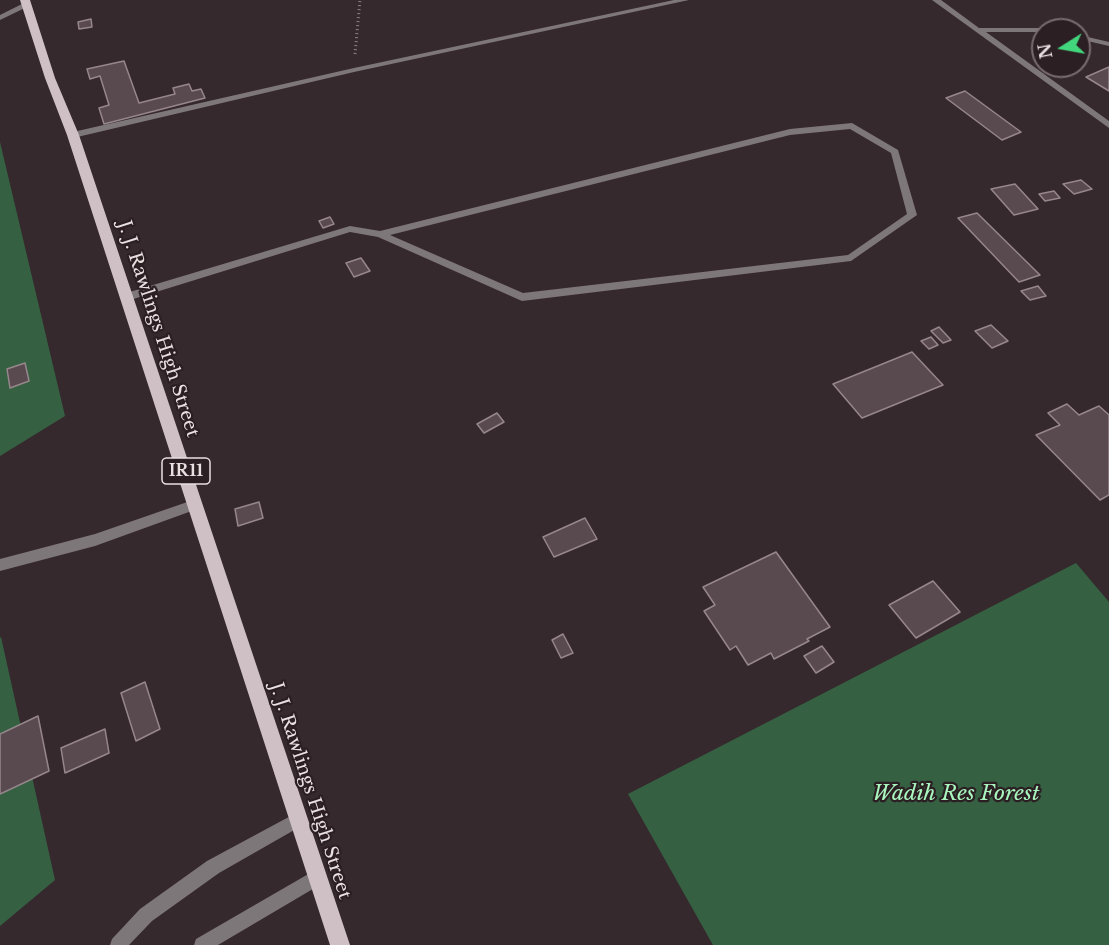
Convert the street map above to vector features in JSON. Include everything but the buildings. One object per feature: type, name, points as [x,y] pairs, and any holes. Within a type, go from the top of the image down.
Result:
[{"type":"main road","name":"J. J. Rawlings High Street","points":[[26,2],[50,78],[73,135],[196,504],[340,945]]},
{"type":"street","points":[[73,135],[354,70],[685,0]]},
{"type":"street","points":[[936,0],[1109,125]]},
{"type":"street","points":[[0,18],[26,2]]},
{"type":"street","points":[[979,30],[1031,30]]},
{"type":"street","points":[[1091,40],[1109,44]]},
{"type":"street","points":[[127,297],[350,229],[380,234],[522,297],[851,258],[912,215],[895,152],[852,126],[790,132],[380,234]]},
{"type":"street","points":[[0,564],[95,540],[196,504]]},
{"type":"street","points":[[118,945],[146,915],[213,867],[298,820]]},
{"type":"street","points":[[202,945],[317,877]]},
{"type":"path","points":[[354,70],[360,0]]},
{"type":"green space","points":[[0,142],[65,416],[0,456]]},
{"type":"green space","name":"Wadih Res Forest","points":[[1076,563],[1109,602],[1109,945],[713,945],[628,794]]},
{"type":"green space","points":[[0,638],[55,880],[0,926]]}]
